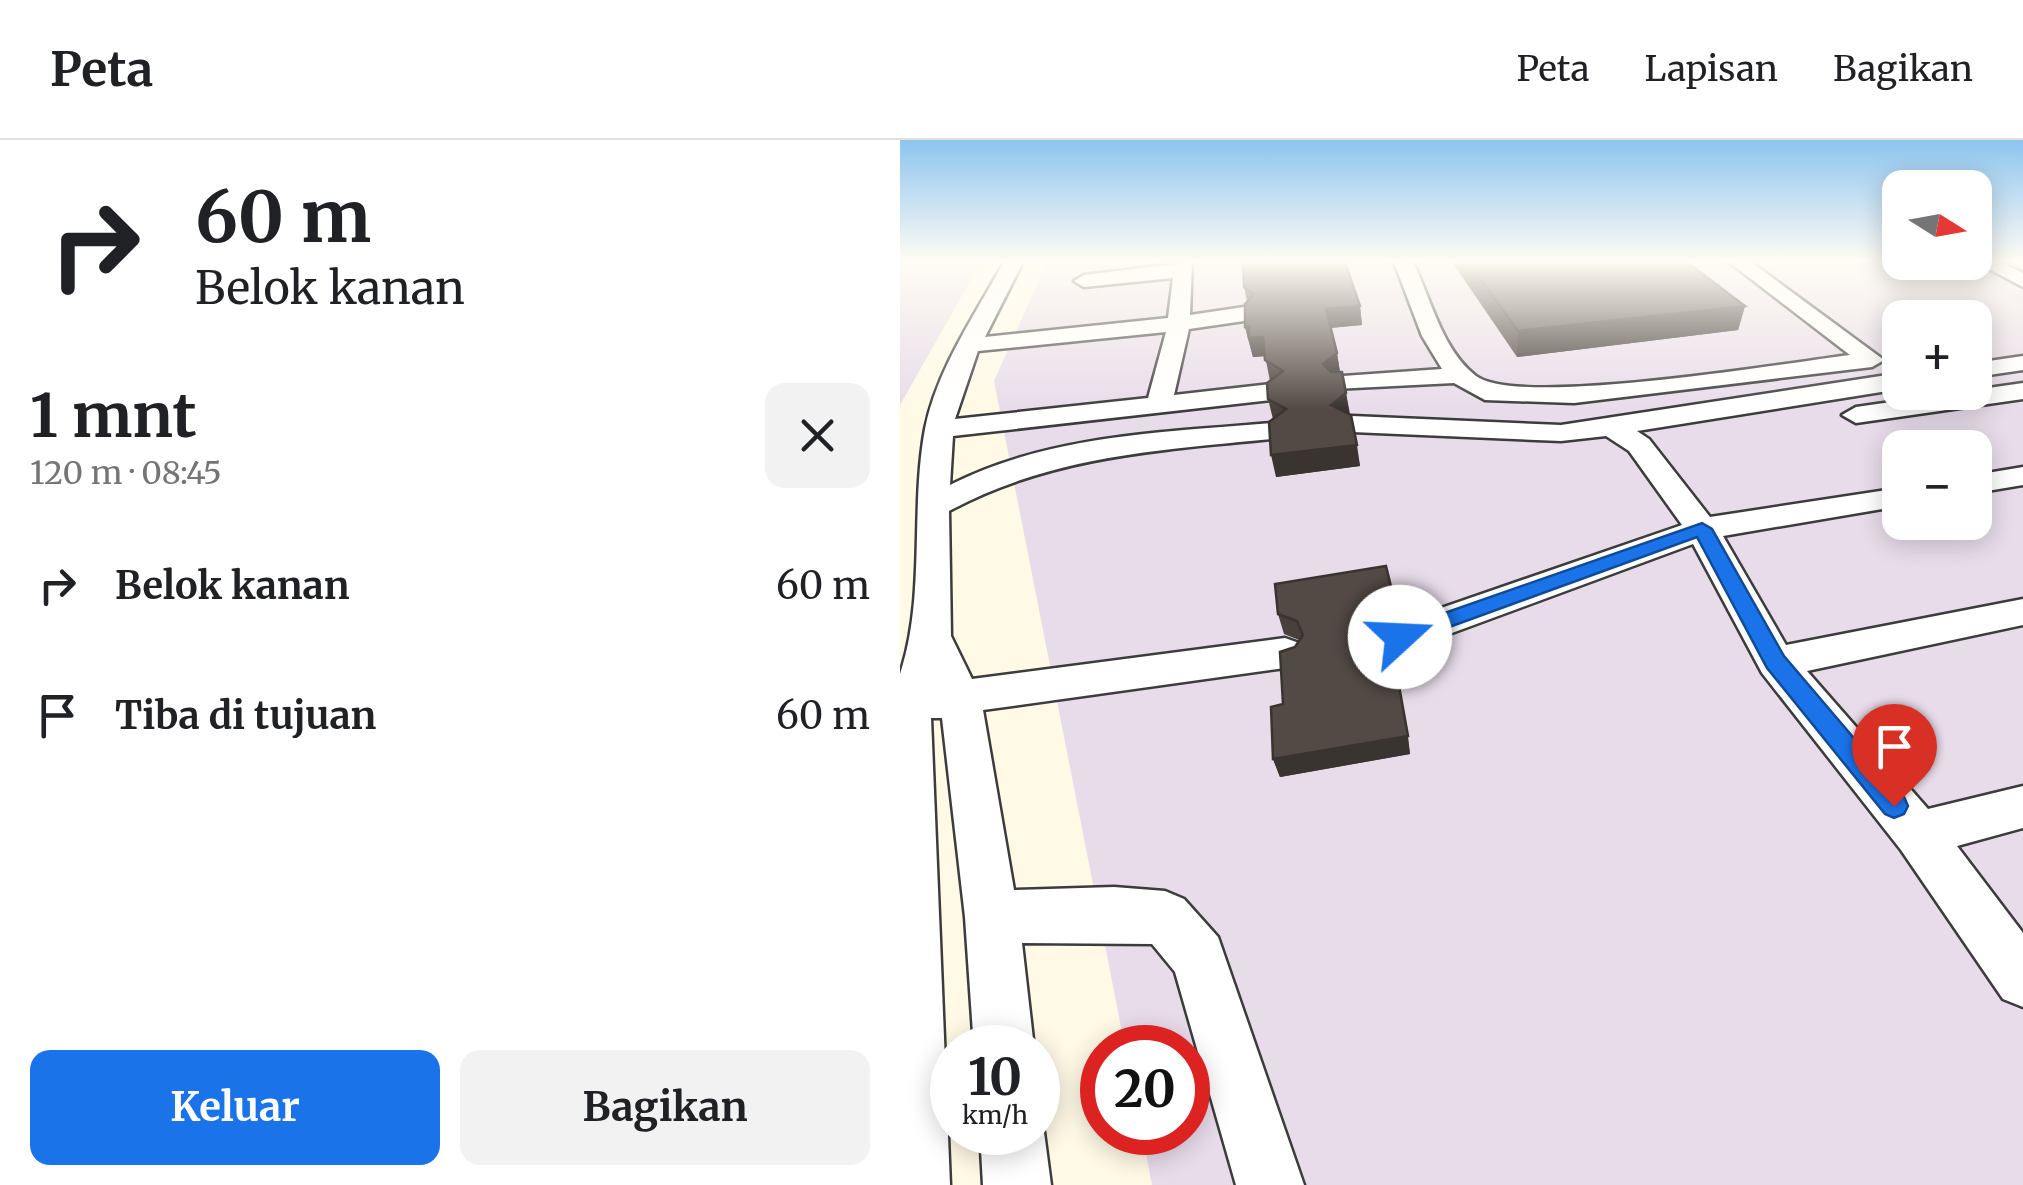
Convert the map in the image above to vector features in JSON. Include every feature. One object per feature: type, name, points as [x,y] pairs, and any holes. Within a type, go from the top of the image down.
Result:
[{"type":"lane","points":[[916,1185],[909,711],[932,636],[933,507],[939,430],[949,390],[988,311]]},
{"type":"lane","points":[[970,345],[1050,311]]},
{"type":"lane","points":[[1155,311],[1179,323],[1244,314]]},
{"type":"lane","points":[[1158,405],[1180,311]]},
{"type":"lane","points":[[1425,311],[1446,361],[1485,392],[1574,395],[1882,371]]},
{"type":"lane","points":[[1804,311],[1882,368]]},
{"type":"lane","points":[[1992,348],[2023,344]]},
{"type":"lane","points":[[1992,368],[2023,363]]},
{"type":"lane","points":[[1625,436],[1882,372]]},
{"type":"lane","points":[[1343,384],[1458,374]]},
{"type":"lane","points":[[1352,424],[1625,436],[2023,391]]},
{"type":"lane","points":[[939,430],[1271,392]]},
{"type":"lane","points":[[933,507],[969,484],[1041,462],[1273,431]]},
{"type":"lane","points":[[1625,436],[1702,529],[1776,662],[1918,834],[2023,979]]},
{"type":"lane","points":[[1992,481],[2023,476]]},
{"type":"lane","points":[[1400,637],[1702,529],[1882,499]]},
{"type":"lane","points":[[1776,662],[2023,612]]},
{"type":"lane","points":[[932,636],[960,697],[992,917],[1002,1025]]},
{"type":"lane","points":[[909,711],[960,697],[1285,654]]},
{"type":"lane","points":[[1918,834],[2023,807]]},
{"type":"lane","points":[[992,917],[1114,914],[1164,918],[1198,957],[1270,1185]]},
{"type":"lane","points":[[1014,1155],[1017,1185]]},
{"type":"shaded area","points":[[900,311],[953,311],[900,405]]},
{"type":"shaded area","points":[[1025,311],[1882,311],[1882,410],[1992,410],[1992,311],[2023,311],[2023,1185],[1152,1185],[1146,1155],[1210,1155],[1210,1025],[1121,1025],[994,381]]},
{"type":"building","points":[[1245,311],[1326,311],[1337,353],[1323,364],[1331,372],[1342,372],[1346,393],[1331,405],[1351,415],[1357,445],[1271,455],[1269,422],[1286,409],[1268,399],[1267,383],[1283,371],[1265,360],[1263,337],[1249,338],[1249,326],[1245,327]]},
{"type":"building","points":[[1503,311],[1702,311],[1518,331]]},
{"type":"building","points":[[1386,566],[1394,599],[1380,605],[1375,619],[1382,631],[1402,634],[1410,667],[1396,669],[1408,736],[1273,759],[1271,707],[1283,704],[1280,652],[1295,647],[1303,635],[1297,621],[1278,614],[1275,584]]},
{"type":"route","points":[[1400,637],[1702,529],[1776,662],[1894,806]]}]
